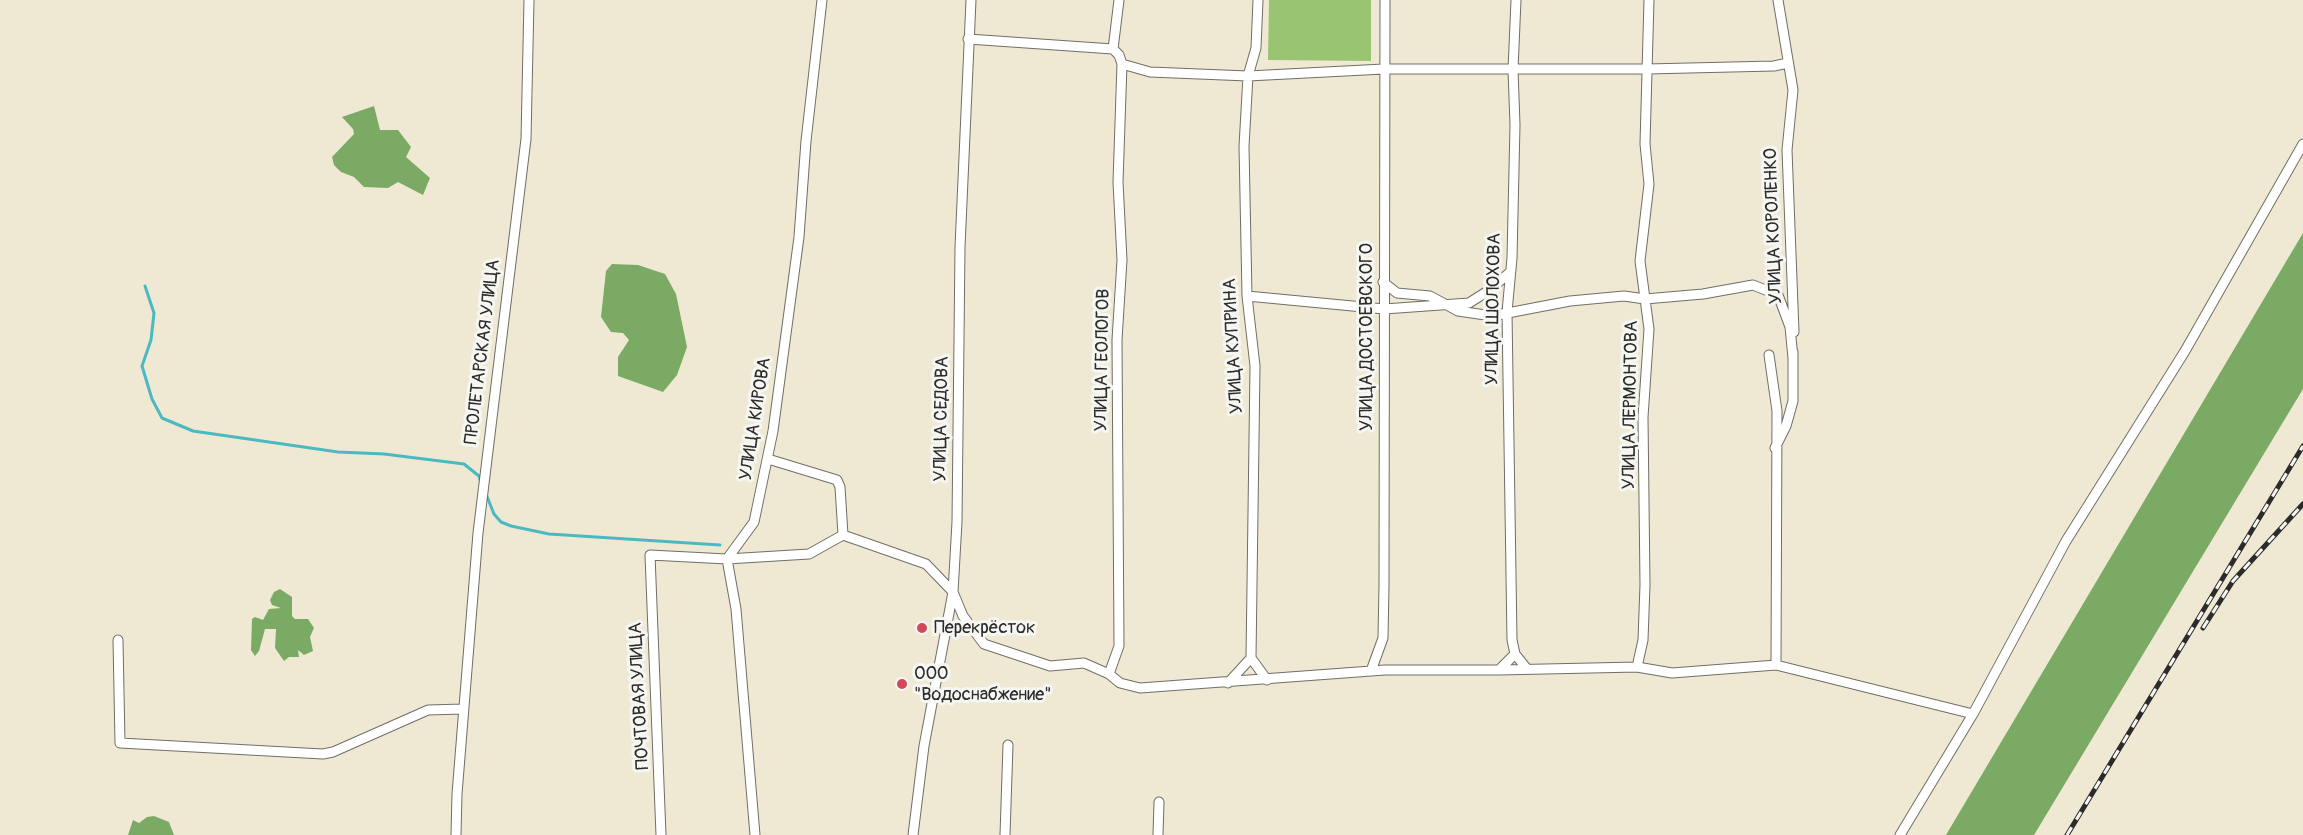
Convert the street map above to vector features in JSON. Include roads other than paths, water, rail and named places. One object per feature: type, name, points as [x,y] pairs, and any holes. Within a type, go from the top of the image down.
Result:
[{"type":"street","name":"ПРОЛЕТАРСКАЯ УЛИЦА","points":[[456,835],[482,494],[526,139],[529,0]]},
{"type":"street","name":"УЛИЦА КИРОВА","points":[[727,559],[754,522],[768,459],[799,237],[806,141],[822,0]]},
{"type":"street","name":"УЛИЦА СЕДОВА","points":[[913,835],[924,746],[950,620],[953,592],[957,522],[960,247],[971,0]]},
{"type":"street","points":[[1113,49],[1119,0]]},
{"type":"street","name":"УЛИЦА КУПРИНА","points":[[1251,658],[1255,366],[1246,296],[1244,146],[1248,76],[1256,48],[1258,0]]},
{"type":"street","name":"УЛИЦА ДОСТОЕВСКОГО","points":[[1371,672],[1383,638],[1386,415],[1383,282],[1385,0]]},
{"type":"street","name":"УЛИЦА ШОЛОХОВА","points":[[1515,654],[1512,630],[1507,312],[1512,258],[1515,125],[1512,70],[1516,0]]},
{"type":"street","name":"УЛИЦА ЛЕРМОНТОВА","points":[[1637,667],[1643,640],[1645,585],[1644,417],[1649,329],[1640,261],[1649,184],[1645,144],[1649,0]]},
{"type":"street","name":"УЛИЦА КОРОЛЕНКО","points":[[1775,448],[1786,426],[1793,401],[1794,306],[1787,150],[1793,90],[1778,0]]},
{"type":"street","points":[[968,39],[1113,49],[1119,55],[1122,64],[1150,72],[1248,76],[1384,69],[1647,69],[1774,66],[1788,63]]},
{"type":"street","name":"УЛИЦА ГЕОЛОГОВ","points":[[1109,674],[1119,646],[1120,635],[1117,340],[1122,260],[1118,182],[1122,64]]},
{"type":"street","points":[[1900,835],[1973,714],[2066,541],[2185,351],[2303,144]]},
{"type":"street","points":[[1246,296],[1384,309],[1469,303],[1491,290],[1509,273]]},
{"type":"street","points":[[1383,282],[1397,293],[1430,296],[1444,305],[1475,314],[1492,316],[1592,299],[1624,296],[1645,299],[1703,294],[1753,285],[1778,295],[1785,309],[1793,358]]},
{"type":"street","name":"УЛИЦА КОРОЛЕНКО","points":[[1769,354],[1776,411],[1778,530],[1776,665]]},
{"type":"street","points":[[768,459],[837,480],[840,487],[843,535]]},
{"type":"street","points":[[755,835],[736,609],[727,559],[809,555],[843,535],[926,564],[953,592],[963,616],[984,644],[1050,666],[1084,663],[1109,674],[1120,683],[1140,688],[1371,672],[1637,667],[1672,673],[1776,665],[1973,714]]},
{"type":"street","name":"ПОЧТОВАЯ УЛИЦА","points":[[661,835],[650,555],[727,559]]},
{"type":"street","points":[[950,620],[955,613],[963,616]]},
{"type":"street","points":[[117,640],[120,743],[323,754],[333,752],[428,710],[464,709]]},
{"type":"street","points":[[1499,670],[1515,654],[1527,669]]},
{"type":"street","points":[[1228,683],[1251,658],[1267,680]]},
{"type":"street","points":[[1005,835],[1008,745]]},
{"type":"street","points":[[1158,835],[1159,802]]},
{"type":"waterway","points":[[145,286],[154,313],[151,340],[142,366],[152,399],[162,418],[193,431],[338,452],[384,454],[464,464],[479,476],[481,483]]},
{"type":"waterway","points":[[486,494],[494,514],[501,522],[511,526],[549,534],[720,545]]},
{"type":"railway","points":[[2067,835],[2303,446]]},
{"type":"railway","points":[[2203,628],[2233,581],[2303,504]]},
{"type":"place","name":"Перекрёсток","points":[[922,628]]},
{"type":"place","name":"ООО \"Водоснабжение\"","points":[[902,684]]}]
